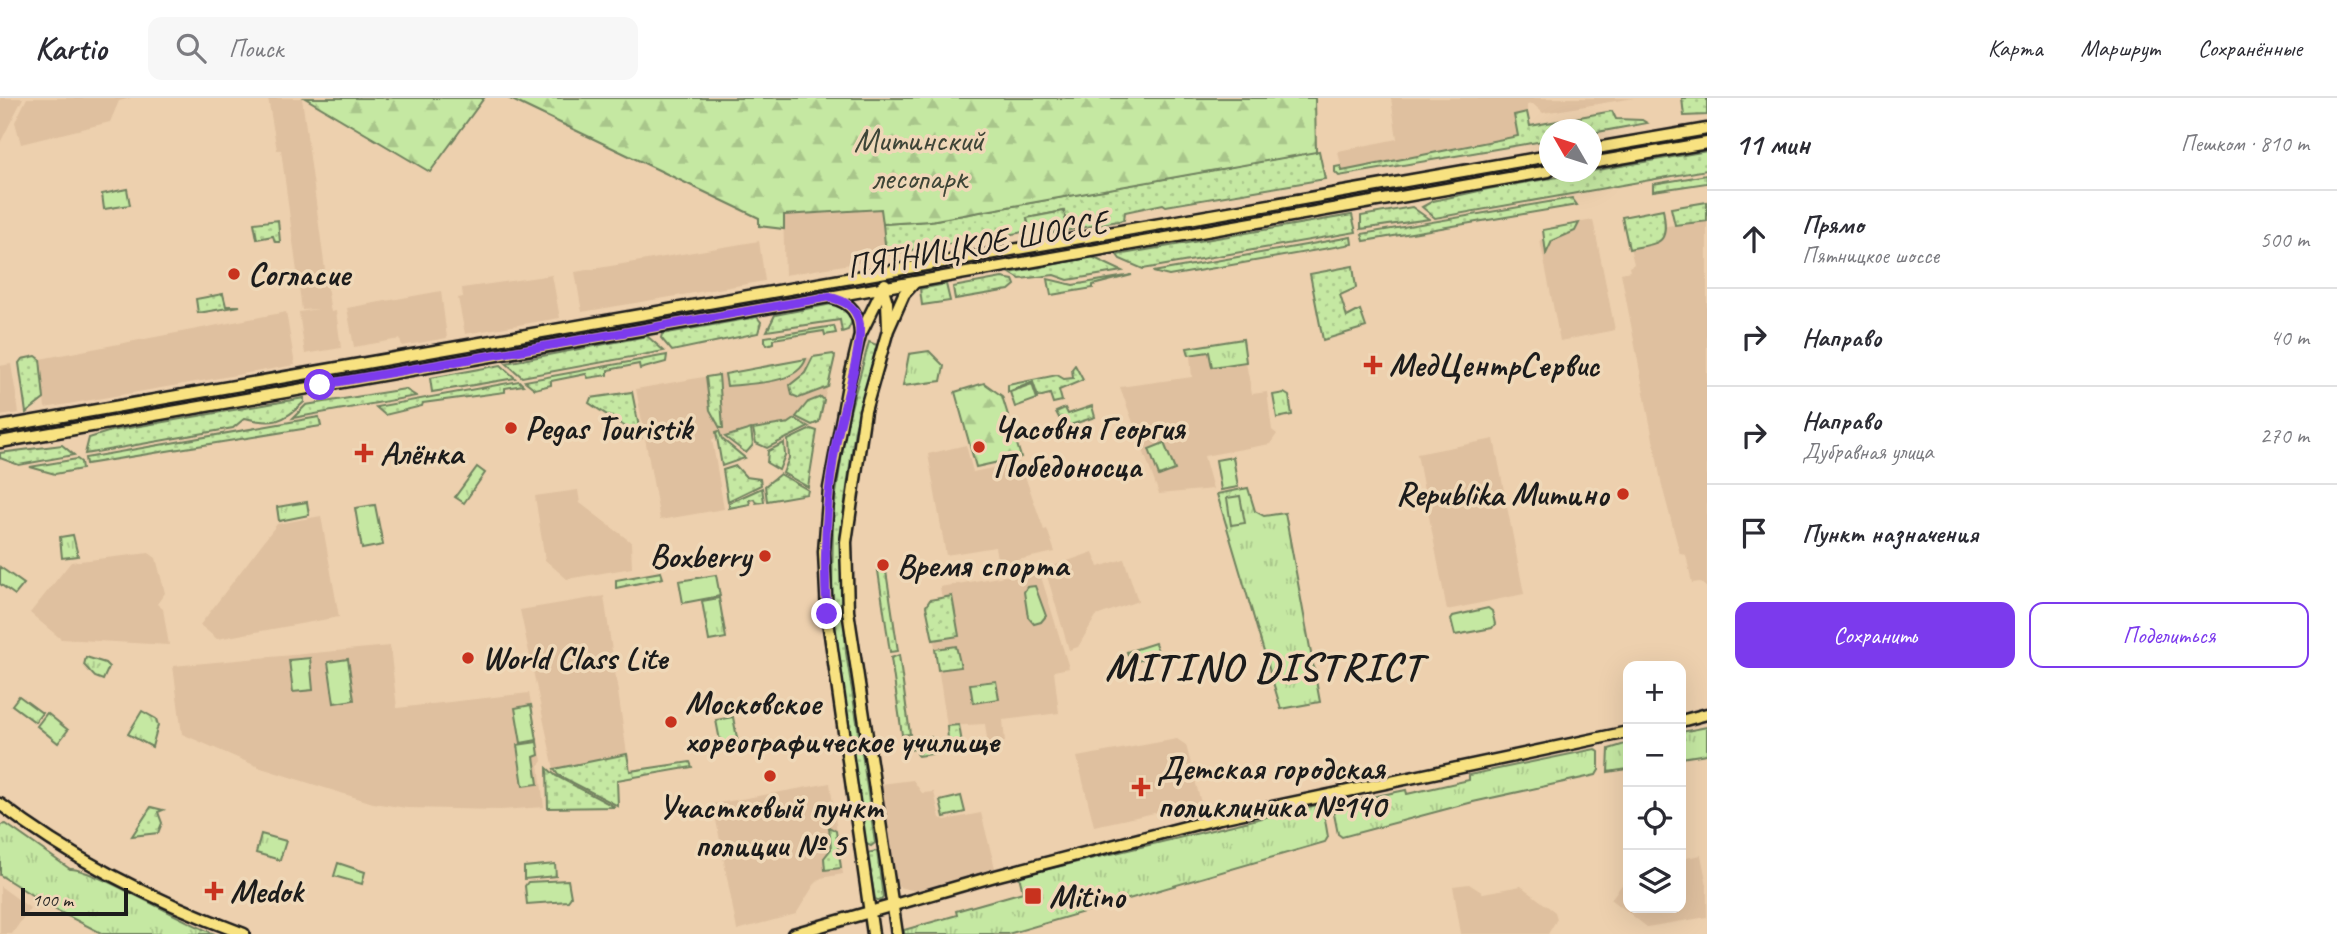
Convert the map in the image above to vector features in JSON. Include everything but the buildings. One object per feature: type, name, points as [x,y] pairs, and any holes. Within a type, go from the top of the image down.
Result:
[{"type":"main road","points":[[1602,147],[1707,129]]},
{"type":"main road","points":[[1602,161],[1707,143]]},
{"type":"main road","name":"ПЯТНИЦКОЕ ШОССЕ","points":[[0,426],[1539,158]]},
{"type":"main road","name":"ПЯТНИЦКОЕ ШОССЕ","points":[[0,442],[1539,172]]},
{"type":"main road","points":[[873,934],[827,614],[825,576],[831,476],[860,335],[883,287],[897,271]]},
{"type":"main road","points":[[869,276],[883,287],[887,302],[888,330]]},
{"type":"main road","points":[[897,934],[848,611],[846,542],[861,429],[888,330],[904,294],[915,282]]},
{"type":"main road","points":[[828,297],[851,306],[859,321],[860,335]]},
{"type":"main road","points":[[1686,720],[1707,714]]},
{"type":"main road","points":[[793,934],[995,876],[1220,818],[1623,733]]},
{"type":"main road","points":[[0,804],[66,850],[112,876],[171,905],[244,934]]},
{"type":"shaded area","points":[[0,98],[23,98],[0,143]]},
{"type":"shaded area","points":[[27,98],[131,98],[119,101],[110,122],[21,144],[15,122]]},
{"type":"shaded area","points":[[268,98],[302,98],[330,307],[331,312],[336,311],[341,348],[305,354],[299,312],[318,309],[302,310],[281,150],[277,150]]},
{"type":"shaded area","points":[[1391,98],[1634,98],[1543,113],[1533,104],[1527,105],[1527,112],[1514,115],[1518,136],[1342,171],[1338,151],[1397,139]]},
{"type":"shaded area","points":[[882,209],[886,258],[785,275],[783,215]]},
{"type":"shaded area","points":[[1593,220],[1615,330],[1560,341],[1540,240],[1544,239],[1543,229]]},
{"type":"shaded area","points":[[1707,221],[1707,588],[1700,582],[1692,583],[1686,555],[1680,554],[1662,486],[1621,273],[1630,271],[1629,267],[1634,264],[1626,231]]},
{"type":"shaded area","points":[[759,241],[765,281],[582,312],[575,272]]},
{"type":"shaded area","points":[[552,275],[560,318],[465,334],[458,298],[463,297],[462,288]]},
{"type":"shaded area","points":[[441,291],[447,338],[402,346],[400,339],[354,347],[347,308]]},
{"type":"shaded area","points":[[286,312],[295,365],[45,408],[40,359]]},
{"type":"shaded area","points":[[1209,353],[1211,368],[1246,363],[1252,394],[1267,392],[1272,430],[1277,434],[1270,444],[1204,456],[1213,489],[1159,494],[1120,387],[1192,377],[1190,356]]},
{"type":"shaded area","points":[[833,354],[836,356],[824,400],[821,397],[804,406],[793,422],[712,439],[724,509],[660,520],[636,389]]},
{"type":"shaded area","points":[[11,364],[19,413],[0,416],[0,366]]},
{"type":"shaded area","points":[[1494,439],[1524,594],[1447,610],[1417,454]]},
{"type":"shaded area","points":[[966,445],[973,472],[1020,462],[1044,530],[1047,529],[1055,552],[998,564],[995,547],[946,555],[928,454]]},
{"type":"shaded area","points":[[578,490],[580,503],[631,542],[632,568],[567,579],[545,560],[535,496]]},
{"type":"shaded area","points":[[321,516],[339,617],[217,639],[200,625],[277,524]]},
{"type":"shaded area","points":[[1093,552],[1098,567],[1124,559],[1138,601],[1096,616],[1078,647],[1069,650],[1045,569]]},
{"type":"shaded area","points":[[149,553],[156,558],[165,593],[157,604],[163,609],[169,645],[61,639],[30,613],[71,562]]},
{"type":"shaded area","points":[[1039,570],[1069,668],[1054,671],[1059,713],[1003,720],[1005,742],[988,745],[985,724],[947,726],[928,602],[942,599],[940,587]]},
{"type":"shaded area","points":[[604,596],[627,754],[554,769],[520,610]]},
{"type":"shaded area","points":[[390,646],[397,708],[529,693],[542,761],[539,765],[544,807],[501,810],[407,808],[373,803],[261,768],[182,734],[173,666]]},
{"type":"shaded area","name":"Детская городская поликлиника №140","points":[[1177,739],[1186,745],[1201,803],[1094,826],[1077,757]]},
{"type":"shaded area","points":[[913,780],[922,793],[934,792],[940,818],[945,820],[981,813],[995,868],[915,891],[899,887],[895,881],[881,784]]},
{"type":"shaded area","points":[[830,783],[843,874],[821,878],[796,914],[737,930],[713,804]]},
{"type":"shaded area","points":[[1701,855],[1707,885],[1707,917],[1647,927],[1629,913],[1686,913],[1686,858]]},
{"type":"shaded area","points":[[1623,883],[1623,908],[1611,899]]},
{"type":"shaded area","points":[[1469,884],[1483,893],[1521,886],[1555,912],[1557,919],[1548,934],[1461,934],[1453,886]]},
{"type":"shaded area","points":[[0,886],[30,908],[12,934],[0,934]]},
{"type":"green space","points":[[305,98],[484,98],[430,172]]},
{"type":"green space","name":"Митинский лесопарк","points":[[508,98],[1315,98],[1316,152],[930,221],[883,224],[881,209],[784,215],[784,229],[759,226],[759,218]]},
{"type":"green space","points":[[1682,98],[1707,98],[1707,115],[1684,116]]},
{"type":"green space","points":[[1612,111],[1616,119],[1642,120],[1647,123],[1602,131],[1602,119],[1568,119]]},
{"type":"green space","points":[[1527,112],[1530,126],[1539,124],[1539,142],[1339,176],[1335,172],[1335,167],[1341,166],[1342,171],[1518,136],[1514,115]]},
{"type":"green space","points":[[1319,151],[1325,179],[1166,206],[1163,204],[1125,212],[1124,220],[1032,237],[1067,228],[1063,211],[1027,218],[1030,231],[886,254],[883,224],[930,221]]},
{"type":"green space","points":[[1707,151],[1707,170],[1435,218],[1422,207],[1433,201],[1539,180],[1602,182],[1602,169]]},
{"type":"green space","points":[[1707,175],[1707,183],[1653,191],[1653,184]]},
{"type":"green space","points":[[127,189],[130,205],[104,209],[102,194]]},
{"type":"green space","points":[[1572,198],[1577,205],[1364,241],[1362,234]]},
{"type":"green space","points":[[1707,202],[1707,221],[1675,225],[1671,208]]},
{"type":"green space","points":[[1412,207],[1429,219],[1361,229],[1361,216]]},
{"type":"green space","points":[[1663,209],[1665,229],[1661,240],[1629,249],[1622,217]]},
{"type":"green space","points":[[1064,211],[1066,224],[1030,231],[1027,218]]},
{"type":"green space","points":[[1352,215],[1356,232],[1143,269],[1117,255]]},
{"type":"green space","points":[[278,220],[280,242],[275,242],[273,236],[257,239],[254,223]]},
{"type":"green space","points":[[1579,223],[1575,231],[1552,241],[1546,254],[1543,230]]},
{"type":"green space","points":[[1351,237],[1352,244],[1169,276],[1153,272]]},
{"type":"green space","points":[[1092,257],[1122,271],[1068,280],[1054,275],[1020,279],[1010,273]]},
{"type":"green space","points":[[1353,266],[1356,288],[1340,295],[1347,317],[1360,310],[1366,327],[1323,340],[1310,274]]},
{"type":"green space","points":[[1132,275],[1093,285],[1093,288],[1051,295],[1048,279],[1073,285]]},
{"type":"green space","points":[[1002,278],[1013,280],[1015,285],[1009,290],[955,299],[953,287]]},
{"type":"green space","points":[[946,284],[950,301],[922,305],[920,289]]},
{"type":"green space","points":[[223,294],[226,306],[240,306],[198,313],[196,299]]},
{"type":"green space","points":[[837,303],[845,306],[853,319],[848,330],[842,332],[840,320],[767,331],[775,315]]},
{"type":"green space","points":[[757,317],[761,322],[758,333],[672,351],[661,338],[662,334]]},
{"type":"green space","points":[[834,326],[836,333],[825,335],[824,331],[773,339],[773,343],[767,345],[765,341],[765,337]]},
{"type":"green space","points":[[647,336],[664,351],[522,377],[506,363]]},
{"type":"green space","points":[[1243,339],[1246,362],[1212,367],[1209,352],[1189,355],[1187,348]]},
{"type":"green space","points":[[869,342],[877,345],[855,429],[840,538],[846,653],[860,741],[851,744],[832,605],[833,514],[846,426]]},
{"type":"green space","points":[[929,351],[944,366],[941,381],[903,386],[909,354]]},
{"type":"green space","points":[[667,355],[666,362],[640,369],[639,364],[608,370],[608,375],[588,378],[586,374],[551,381],[551,385],[535,389],[525,381]]},
{"type":"green space","points":[[36,356],[40,359],[44,399],[26,413],[19,363],[22,359]]},
{"type":"green space","points":[[835,356],[828,387],[799,398],[792,395],[790,385],[805,373],[813,357]]},
{"type":"green space","points":[[806,359],[801,368],[783,378],[727,386],[725,374]]},
{"type":"green space","points":[[501,365],[515,378],[432,392],[430,378]]},
{"type":"green space","points":[[1075,365],[1083,380],[1059,390],[1062,401],[1053,403],[1050,394],[1038,397],[1033,382],[1008,392],[1008,385],[1057,375],[1064,379],[1073,378],[1072,369]]},
{"type":"green space","points":[[719,375],[723,428],[720,428],[710,410],[706,377]]},
{"type":"green space","points":[[519,381],[523,385],[505,388],[505,392],[423,403],[422,406],[385,415],[376,407]]},
{"type":"green space","points":[[984,383],[1002,396],[1021,457],[976,467],[955,392]]},
{"type":"green space","points":[[1032,384],[1037,399],[1015,407],[1010,392]]},
{"type":"green space","points":[[405,389],[416,396],[293,418],[306,405]]},
{"type":"green space","points":[[632,392],[641,437],[589,403],[591,398]]},
{"type":"green space","points":[[1284,393],[1289,396],[1292,415],[1277,418],[1273,395]]},
{"type":"green space","points":[[821,397],[824,400],[819,422],[812,425],[796,417],[808,402]]},
{"type":"green space","points":[[304,398],[304,402],[297,409],[277,421],[245,418],[233,428],[85,454],[89,438],[111,431]]},
{"type":"green space","points":[[1092,406],[1095,417],[1064,427],[1056,412],[1065,408],[1068,414]]},
{"type":"green space","points":[[319,417],[321,426],[86,464],[85,458]]},
{"type":"green space","points":[[795,419],[809,427],[767,448],[756,443],[753,429],[789,423]]},
{"type":"green space","points":[[751,429],[753,445],[746,453],[725,437]]},
{"type":"green space","points":[[811,429],[817,431],[808,487],[783,473],[789,458],[788,440]]},
{"type":"green space","points":[[719,431],[722,439],[745,458],[722,466],[716,432]]},
{"type":"green space","points":[[784,443],[785,455],[779,470],[767,463],[768,451]]},
{"type":"green space","points":[[1164,443],[1175,470],[1159,476],[1149,449]]},
{"type":"green space","points":[[62,445],[74,455],[19,465],[0,458],[0,453]]},
{"type":"green space","points":[[1233,457],[1238,487],[1221,490],[1216,460]]},
{"type":"green space","points":[[77,459],[81,462],[82,469],[55,474],[30,467]]},
{"type":"green space","points":[[736,466],[746,477],[760,479],[761,485],[728,501],[723,470]]},
{"type":"green space","points":[[477,467],[485,473],[464,503],[455,497]]},
{"type":"green space","points":[[780,474],[808,490],[807,494],[767,501],[765,486]]},
{"type":"green space","points":[[762,488],[764,502],[756,503],[754,499],[749,500],[750,504],[729,508],[729,503]]},
{"type":"green space","points":[[1248,488],[1255,511],[1264,516],[1285,513],[1320,702],[1281,709],[1217,494]]},
{"type":"green space","points":[[1240,496],[1245,523],[1231,525],[1227,498]]},
{"type":"green space","points":[[307,502],[309,515],[279,521],[277,507]]},
{"type":"green space","points":[[375,505],[383,545],[362,549],[355,508]]},
{"type":"green space","points":[[73,535],[78,556],[62,558],[60,537]]},
{"type":"green space","points":[[0,567],[24,584],[15,595],[0,584]]},
{"type":"green space","points":[[878,571],[886,571],[898,651],[890,652]]},
{"type":"green space","points":[[661,572],[663,578],[616,588],[616,580]]},
{"type":"green space","points":[[716,575],[720,596],[683,603],[679,581]]},
{"type":"green space","points":[[1035,586],[1046,616],[1041,622],[1034,624],[1028,617],[1024,592],[1027,587]]},
{"type":"green space","points":[[952,596],[959,636],[933,640],[926,606],[930,600]]},
{"type":"green space","points":[[719,598],[726,638],[709,641],[702,601]]},
{"type":"green space","points":[[1488,608],[1492,611],[1495,624],[1492,628],[1455,635],[1451,619],[1453,616]]},
{"type":"green space","points":[[1155,643],[1159,654],[1131,663],[1127,652]]},
{"type":"green space","points":[[956,646],[961,667],[938,670],[935,649]]},
{"type":"green space","points":[[899,655],[910,734],[902,735],[891,658]]},
{"type":"green space","points":[[86,657],[109,667],[103,680],[95,677],[84,665]]},
{"type":"green space","points":[[310,658],[313,690],[293,692],[289,660]]},
{"type":"green space","points":[[348,659],[354,700],[334,703],[328,662]]},
{"type":"green space","points":[[996,681],[999,699],[973,703],[970,684]]},
{"type":"green space","points":[[19,696],[42,713],[35,722],[12,705]]},
{"type":"green space","points":[[531,705],[537,740],[521,743],[515,708]]},
{"type":"green space","points":[[142,711],[156,719],[158,725],[152,747],[128,734]]},
{"type":"green space","points":[[47,713],[68,730],[58,743],[37,726]]},
{"type":"green space","points":[[733,717],[738,743],[721,746],[716,720]]},
{"type":"green space","points":[[959,725],[963,749],[949,753],[947,726]]},
{"type":"green space","points":[[1707,727],[1707,754],[1686,757],[1686,731]]},
{"type":"green space","points":[[931,737],[932,754],[918,756],[916,749],[907,750],[902,740]]},
{"type":"green space","points":[[537,742],[539,755],[534,757],[538,784],[523,786],[517,745]]},
{"type":"green space","points":[[1623,745],[1623,770],[1608,772],[1609,749]]},
{"type":"green space","points":[[857,749],[862,753],[875,843],[871,846],[866,844],[852,754]]},
{"type":"green space","points":[[1595,749],[1599,752],[1599,770],[1596,775],[1473,802],[1342,837],[1338,834],[1333,809],[1338,804],[1406,790],[1407,794],[1469,780],[1469,775]]},
{"type":"green space","points":[[627,754],[630,771],[690,762],[692,767],[617,780],[618,806],[558,775],[554,769]]},
{"type":"green space","points":[[547,768],[556,776],[615,807],[548,808]]},
{"type":"green space","points":[[961,796],[965,812],[944,817],[940,801]]},
{"type":"green space","points":[[1317,805],[1323,808],[1328,837],[1325,842],[1008,934],[904,934],[904,930],[957,915],[956,911],[1023,892],[1019,876]]},
{"type":"green space","points":[[151,807],[163,810],[158,812],[162,823],[158,833],[132,836]]},
{"type":"green space","points":[[6,824],[70,869],[117,886],[215,934],[103,934],[54,909],[0,875],[0,825]]},
{"type":"green space","points":[[829,827],[836,831],[841,868],[825,870],[824,858],[831,849]]},
{"type":"green space","points":[[261,834],[286,841],[280,860],[256,853]]},
{"type":"green space","points":[[877,851],[883,898],[880,901],[875,899],[867,853]]},
{"type":"green space","points":[[338,863],[365,872],[362,884],[334,876]]},
{"type":"green space","points":[[555,864],[556,876],[524,879],[524,867]]},
{"type":"green space","points":[[568,880],[571,897],[568,901],[527,904],[525,886],[528,882]]},
{"type":"place","name":"Согласие","points":[[234,274]]},
{"type":"place","name":"МедЦентрСервис","points":[[1373,365]]},
{"type":"place","name":"Pegas Touristik","points":[[511,428]]},
{"type":"place","name":"Часовня Георгия Победоносца","points":[[979,447]]},
{"type":"place","name":"Алёнка","points":[[364,453]]},
{"type":"place","name":"Republika Митино","points":[[1623,494]]},
{"type":"place","name":"Boxberry","points":[[765,556]]},
{"type":"place","name":"Время спорта","points":[[883,565]]},
{"type":"place","name":"World Class Lite","points":[[468,658]]},
{"type":"place","name":"Московское хореографическое училище","points":[[671,722]]},
{"type":"place","name":"Участковый пункт полиции № 5","points":[[770,776]]},
{"type":"place","name":"Детская городская поликлиника №140","points":[[1141,787]]},
{"type":"place","name":"Medok","points":[[214,891]]},
{"type":"place","name":"Mitino","points":[[1033,896]]},
{"type":"district","name":"MITINO DISTRICT","points":[[1264,667]]},
{"type":"route","points":[[320,385],[828,297],[844,302],[856,312],[860,335],[836,439],[828,497],[824,552],[827,614]]}]
